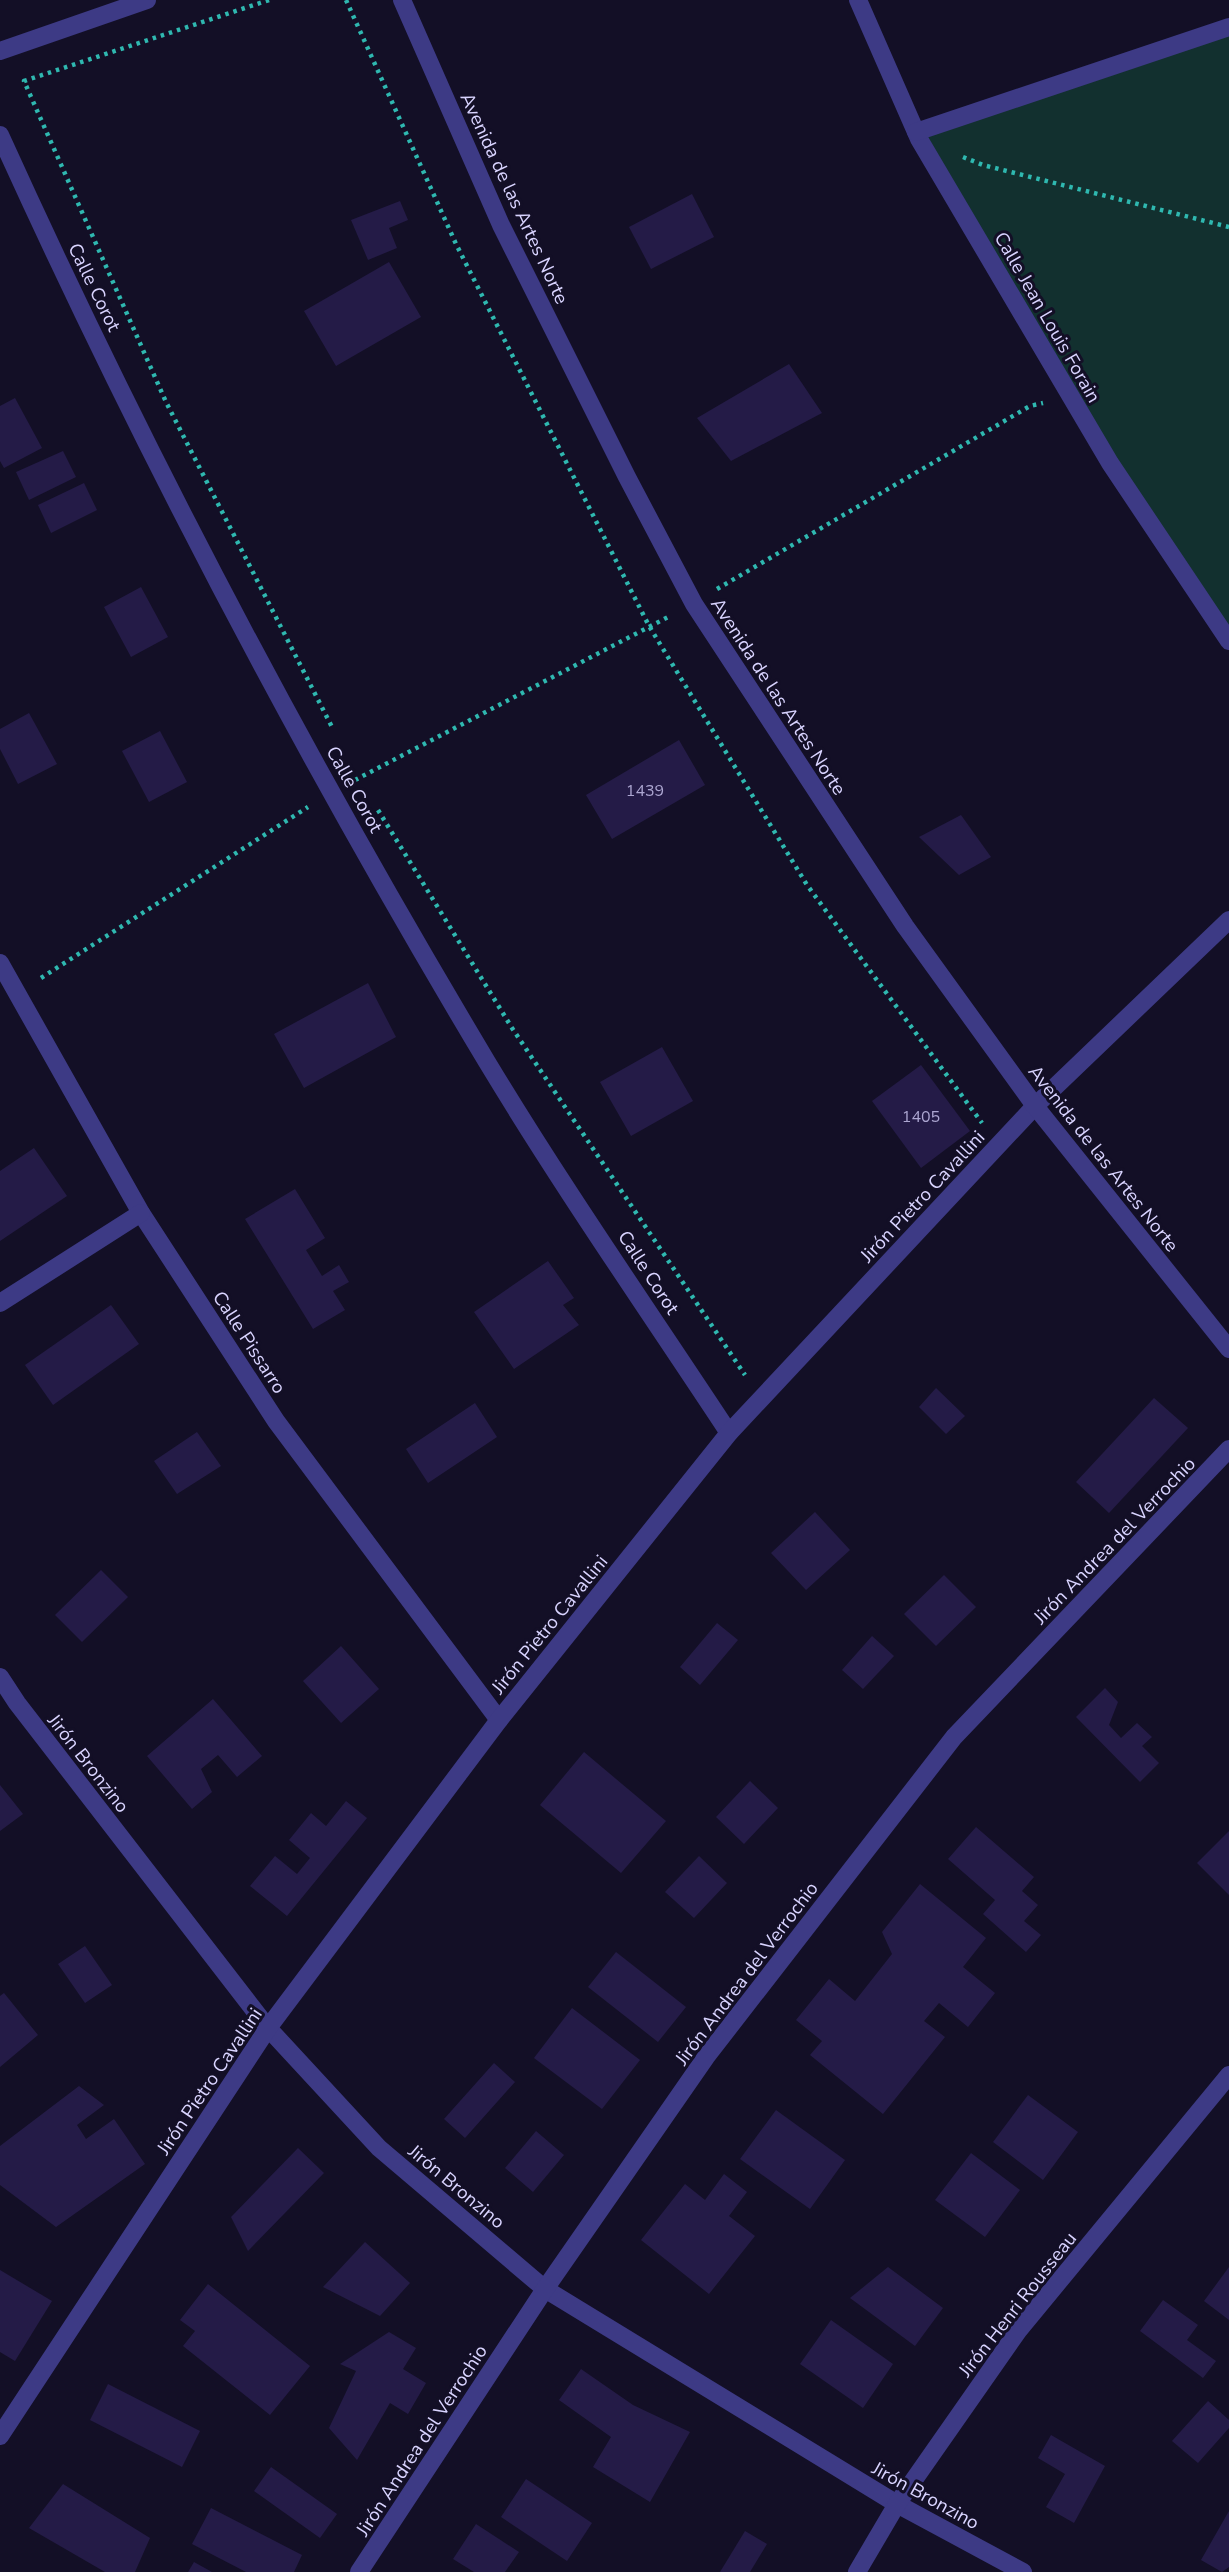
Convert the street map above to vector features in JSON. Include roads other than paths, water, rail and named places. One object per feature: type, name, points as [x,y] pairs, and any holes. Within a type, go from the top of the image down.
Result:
[{"type":"street","points":[[0,51],[147,0]]},
{"type":"street","name":"Avenida de las Artes Norte","points":[[402,0],[501,225],[694,604],[905,926],[1035,1106],[1229,1349]]},
{"type":"street","name":"Calle Jean Louis Forain","points":[[858,0],[918,135],[1110,463],[1229,641]]},
{"type":"street","points":[[918,135],[1229,27]]},
{"type":"street","name":"Calle Corot","points":[[0,135],[149,448],[332,793],[489,1065],[729,1433]]},
{"type":"street","name":"Jirón Pietro Cavallini","points":[[0,2436],[268,2028],[499,1720],[729,1433],[1035,1106],[1229,920]]},
{"type":"street","name":"Calle Pissarro","points":[[0,963],[141,1213],[276,1421],[499,1720]]},
{"type":"street","points":[[0,1304],[141,1213]]},
{"type":"street","name":"Jirón Andrea del Verrochio","points":[[359,2572],[545,2289],[706,2057],[954,1737],[1229,1450]]},
{"type":"street","name":"Jirón Bronzino","points":[[0,1677],[17,1703],[268,2028],[379,2148],[545,2289],[897,2504],[1023,2572]]},
{"type":"street","name":"Jirón Henri Rousseau","points":[[857,2572],[897,2504],[1018,2331],[1229,2076]]}]
